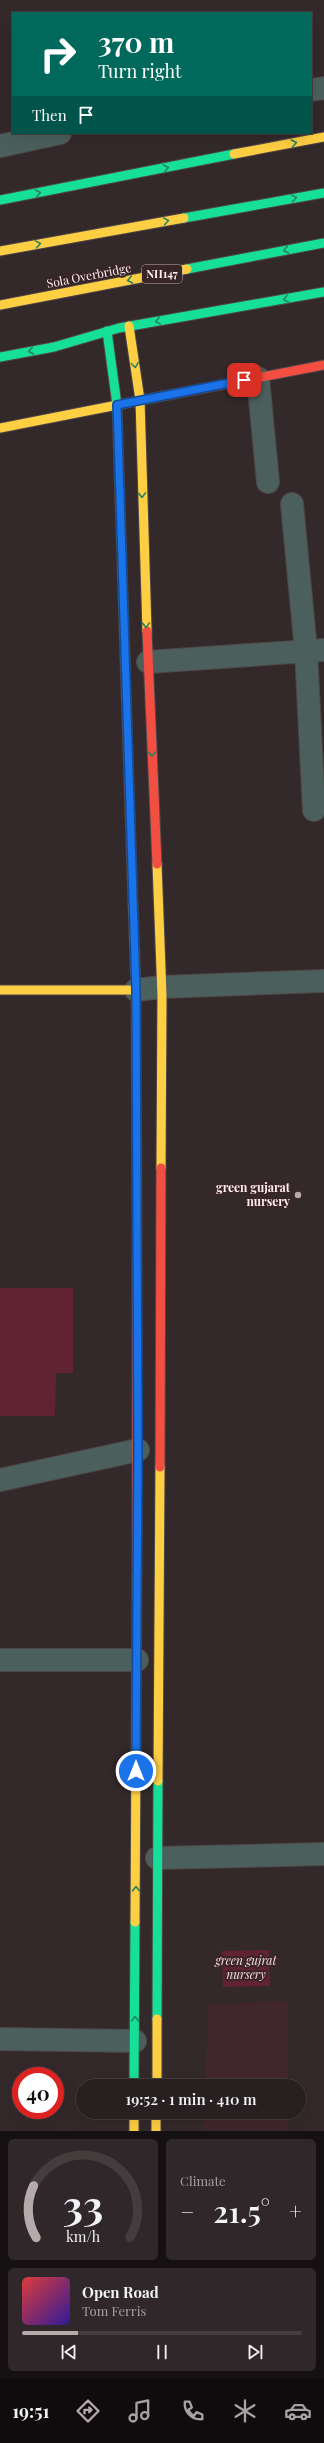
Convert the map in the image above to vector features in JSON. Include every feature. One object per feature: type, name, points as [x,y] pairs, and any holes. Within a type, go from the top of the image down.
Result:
[{"type":"main road","points":[[0,200],[324,137]]},
{"type":"main road","points":[[0,251],[324,193]]},
{"type":"main road","name":"Sola Overbridge","points":[[0,305],[324,243]]},
{"type":"main road","points":[[0,357],[54,347],[129,326],[324,292]]},
{"type":"main road","points":[[129,326],[140,400],[148,662],[162,987],[156,2079]]},
{"type":"main road","points":[[107,331],[117,405],[136,990],[138,1450],[134,2079]]},
{"type":"main road","points":[[0,428],[324,365]]},
{"type":"main road","points":[[0,990],[136,990]]},
{"type":"main road","points":[[134,2119],[134,2131]]},
{"type":"main road","points":[[156,2119],[156,2131]]},
{"type":"street","points":[[312,90],[324,88]]},
{"type":"street","points":[[0,146],[55,134]]},
{"type":"street","points":[[258,378],[268,482]]},
{"type":"street","points":[[292,504],[315,650],[314,810]]},
{"type":"street","points":[[148,662],[315,650]]},
{"type":"street","points":[[136,990],[162,987],[324,981]]},
{"type":"street","points":[[0,1480],[138,1450]]},
{"type":"street","points":[[0,1660],[137,1660]]},
{"type":"street","points":[[157,1858],[324,1854]]},
{"type":"street","points":[[0,2039],[135,2041]]},
{"type":"shaded area","points":[[288,2001],[288,2079],[205,2079],[209,2005]]},
{"type":"shaded area","points":[[204,2119],[288,2119],[288,2131],[203,2131]]},
{"type":"green space","points":[[0,1288],[73,1288],[73,1373],[56,1373],[55,1416],[0,1416]]},
{"type":"green space","name":"green gujrat nursery","points":[[269,1950],[270,1986],[223,1987],[222,1951]]},
{"type":"traffic: fast","points":[[0,200],[234,154]]},
{"type":"traffic: fast","points":[[184,218],[324,193]]},
{"type":"traffic: fast","points":[[187,269],[324,243]]},
{"type":"traffic: fast","points":[[0,357],[54,347],[119,328],[324,292]]},
{"type":"traffic: fast","points":[[107,331],[117,405],[125,658]]},
{"type":"traffic: fast","points":[[157,2019],[158,1781]]},
{"type":"traffic: fast","points":[[134,2079],[135,1922]]},
{"type":"traffic: slow","points":[[234,154],[324,137]]},
{"type":"traffic: slow","points":[[0,251],[184,218]]},
{"type":"traffic: slow","points":[[0,305],[187,269]]},
{"type":"traffic: slow","points":[[129,326],[140,400],[147,631]]},
{"type":"traffic: slow","points":[[0,428],[163,396]]},
{"type":"traffic: slow","points":[[157,864],[162,996],[161,1168]]},
{"type":"traffic: slow","points":[[133,905],[136,990],[137,1233]]},
{"type":"traffic: slow","points":[[0,990],[136,990]]},
{"type":"traffic: slow","points":[[158,1781],[160,1467]]},
{"type":"traffic: slow","points":[[135,1922],[137,1575]]},
{"type":"traffic: slow","points":[[157,2019],[157,2079]]},
{"type":"traffic: slow","points":[[134,2119],[134,2131]]},
{"type":"traffic: slow","points":[[156,2119],[156,2131]]},
{"type":"traffic: jam","points":[[163,396],[324,365]]},
{"type":"traffic: jam","points":[[147,631],[157,864]]},
{"type":"traffic: jam","points":[[125,658],[133,905]]},
{"type":"traffic: jam","points":[[160,1467],[161,1168]]},
{"type":"traffic: jam","points":[[137,1233],[137,1575]]},
{"type":"place","name":"green gujarat nursery","points":[[298,1195]]},
{"type":"route","points":[[136,1771],[138,1450],[136,990],[117,405],[244,380]]}]
